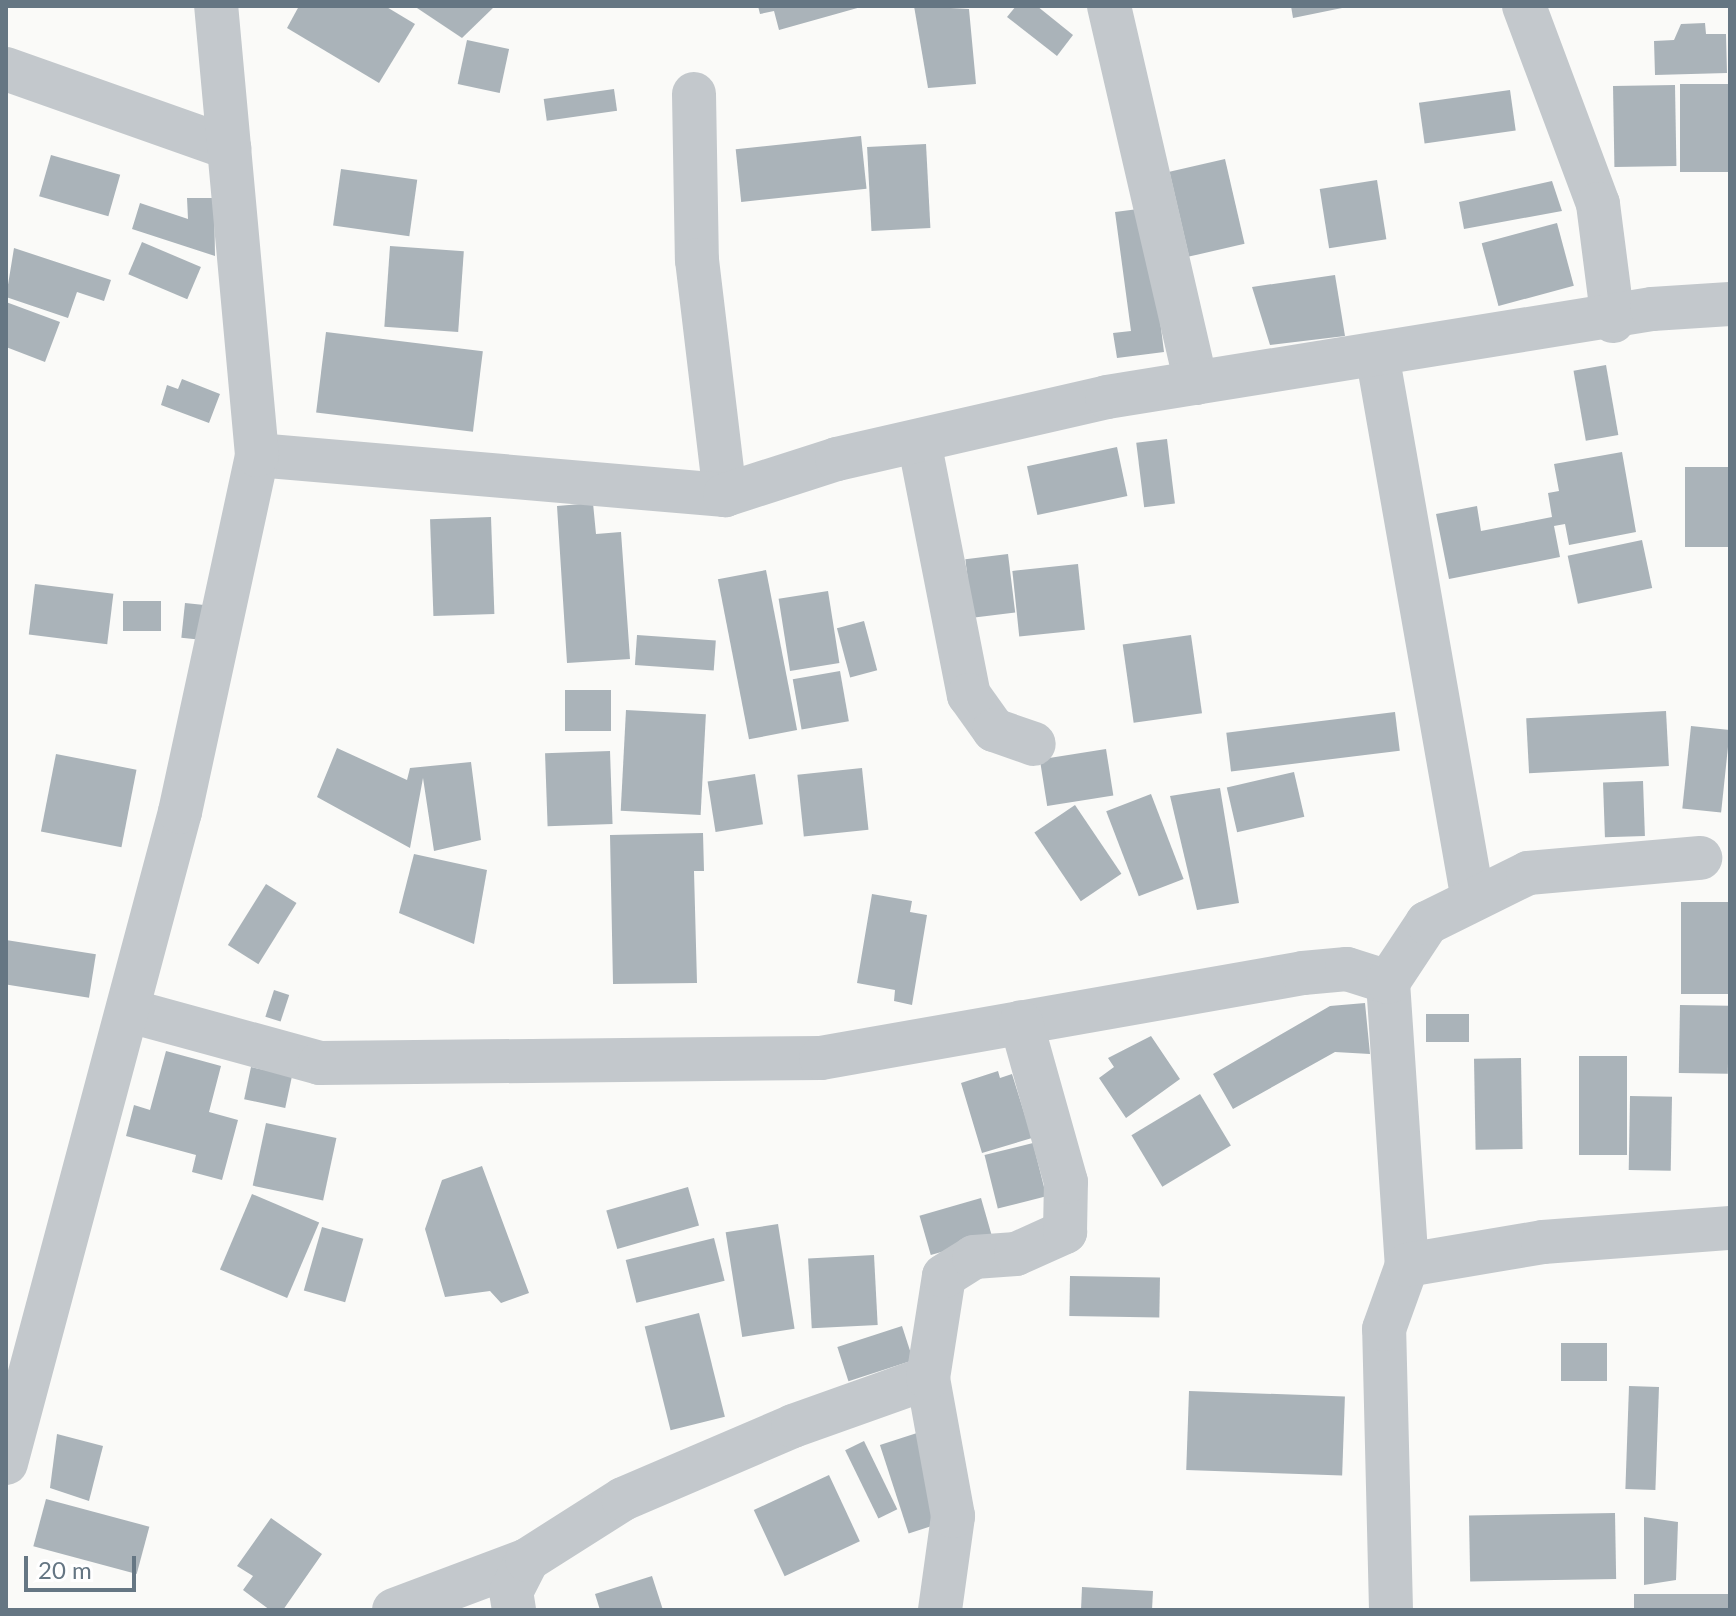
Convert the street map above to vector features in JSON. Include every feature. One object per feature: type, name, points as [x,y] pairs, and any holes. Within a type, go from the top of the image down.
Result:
[{"type":"street","points":[[6,1463],[130,1011],[257,455],[216,6]]},
{"type":"street","points":[[1109,6],[1196,383]]},
{"type":"street","points":[[1524,6],[1598,204],[1613,321]]},
{"type":"street","points":[[6,69],[229,148]]},
{"type":"street","points":[[694,94],[697,260],[725,495]]},
{"type":"street","points":[[257,455],[725,495],[919,441],[1196,383],[1613,321],[1652,309],[1730,304]]},
{"type":"street","points":[[1377,354],[1473,900]]},
{"type":"street","points":[[919,441],[969,695],[994,730],[1034,744]]},
{"type":"street","points":[[1391,1610],[1384,1329],[1407,1265],[1388,982],[1427,923],[1528,873],[1700,858]]},
{"type":"street","points":[[130,1011],[320,1063],[821,1058],[1303,973],[1347,969],[1388,982]]},
{"type":"street","points":[[940,1610],[953,1516],[928,1378],[944,1276],[974,1257],[1016,1254],[1056,1243],[1065,1232],[1066,1182],[1021,1022]]},
{"type":"street","points":[[1407,1265],[1543,1242],[1730,1228]]},
{"type":"street","points":[[394,1610],[527,1560],[623,1499],[793,1426],[928,1378]]},
{"type":"street","points":[[514,1610],[511,1592],[527,1560]]},
{"type":"building","points":[[299,6],[385,6],[415,24],[379,83],[287,28]]},
{"type":"building","points":[[414,6],[495,6],[462,38]]},
{"type":"building","points":[[758,6],[861,7],[779,30],[774,11],[760,14]]},
{"type":"building","points":[[914,6],[969,9],[976,84],[928,88]]},
{"type":"building","points":[[1016,6],[1037,6],[1073,35],[1057,56],[1007,17]]},
{"type":"building","points":[[1291,6],[1346,6],[1347,7],[1293,18]]},
{"type":"building","points":[[1705,23],[1706,34],[1726,34],[1727,73],[1655,75],[1654,41],[1674,40],[1681,24]]},
{"type":"building","points":[[467,40],[509,49],[500,93],[458,84]]},
{"type":"building","points":[[1680,84],[1730,84],[1730,172],[1680,172]]},
{"type":"building","points":[[1675,85],[1676,166],[1614,167],[1613,86]]},
{"type":"building","points":[[614,89],[617,111],[547,121],[544,99]]},
{"type":"building","points":[[1510,90],[1516,131],[1425,143],[1419,103]]},
{"type":"building","points":[[861,136],[867,189],[741,202],[736,149]]},
{"type":"building","points":[[926,144],[930,228],[871,231],[867,147]]},
{"type":"building","points":[[51,155],[120,175],[108,216],[39,196]]},
{"type":"building","points":[[1225,159],[1245,244],[1189,257],[1169,172]]},
{"type":"building","points":[[341,169],[417,180],[409,236],[333,225]]},
{"type":"building","points":[[1377,180],[1386,239],[1329,248],[1320,189]]},
{"type":"building","points":[[1552,181],[1562,211],[1464,229],[1459,202]]},
{"type":"building","points":[[187,198],[214,198],[215,256],[132,229],[140,203],[188,219]]},
{"type":"building","points":[[1146,208],[1164,352],[1117,358],[1113,333],[1131,331],[1115,212]]},
{"type":"building","points":[[1557,223],[1574,286],[1498,306],[1482,243]]},
{"type":"building","points":[[142,242],[201,267],[187,299],[128,274]]},
{"type":"building","points":[[390,246],[464,251],[458,332],[384,327]]},
{"type":"building","points":[[14,248],[111,280],[104,301],[77,292],[68,318],[6,297]]},
{"type":"building","points":[[1335,275],[1345,336],[1270,345],[1252,287]]},
{"type":"building","points":[[6,302],[60,322],[45,362],[6,347]]},
{"type":"building","points":[[326,332],[483,351],[473,432],[316,412]]},
{"type":"building","points":[[1606,365],[1618,435],[1586,441],[1574,371]]},
{"type":"building","points":[[182,379],[220,394],[209,423],[161,405],[167,385],[178,389]]},
{"type":"building","points":[[1167,439],[1175,504],[1144,507],[1136,443]]},
{"type":"building","points":[[1117,447],[1127,496],[1037,515],[1027,466]]},
{"type":"building","points":[[1622,452],[1636,532],[1569,545],[1565,524],[1554,526],[1560,557],[1449,579],[1436,514],[1477,506],[1481,531],[1552,517],[1548,493],[1559,491],[1554,464]]},
{"type":"building","points":[[1685,467],[1730,467],[1730,547],[1685,547]]},
{"type":"building","points":[[593,503],[596,534],[621,532],[630,659],[567,663],[557,506]]},
{"type":"building","points":[[491,517],[494,614],[433,616],[430,519]]},
{"type":"building","points":[[1642,540],[1652,588],[1578,604],[1568,556]]},
{"type":"building","points":[[1008,554],[1015,613],[973,618],[965,559]]},
{"type":"building","points":[[1078,564],[1085,630],[1019,637],[1012,571]]},
{"type":"building","points":[[766,570],[797,730],[749,739],[718,579]]},
{"type":"building","points":[[35,584],[113,594],[107,644],[29,635]]},
{"type":"building","points":[[828,591],[839,663],[790,671],[779,599]]},
{"type":"building","points":[[123,601],[161,601],[161,631],[123,631]]},
{"type":"building","points":[[185,603],[214,606],[210,641],[181,638]]},
{"type":"building","points":[[864,621],[877,670],[850,678],[837,628]]},
{"type":"building","points":[[637,635],[716,641],[714,670],[635,665]]},
{"type":"building","points":[[1191,635],[1202,713],[1134,723],[1123,645]]},
{"type":"building","points":[[840,671],[849,721],[802,730],[793,679]]},
{"type":"building","points":[[565,690],[611,690],[611,731],[565,731]]},
{"type":"building","points":[[626,710],[706,714],[701,815],[621,811]]},
{"type":"building","points":[[1666,711],[1669,766],[1529,773],[1526,718]]},
{"type":"building","points":[[1395,712],[1400,751],[1231,771],[1226,733]]},
{"type":"building","points":[[1691,726],[1730,730],[1721,813],[1682,809]]},
{"type":"building","points":[[337,748],[407,780],[410,768],[471,762],[481,840],[434,851],[423,778],[410,848],[317,797]]},
{"type":"building","points":[[1106,749],[1113,795],[1047,806],[1040,759]]},
{"type":"building","points":[[610,751],[613,824],[548,826],[545,753]]},
{"type":"building","points":[[56,754],[136,770],[121,847],[41,832]]},
{"type":"building","points":[[862,768],[868,830],[804,836],[797,775]]},
{"type":"building","points":[[1294,772],[1304,817],[1237,832],[1227,788]]},
{"type":"building","points":[[755,774],[763,824],[716,832],[708,782]]},
{"type":"building","points":[[1643,781],[1645,836],[1605,837],[1603,782]]},
{"type":"building","points":[[1220,788],[1239,903],[1197,910],[1170,796]]},
{"type":"building","points":[[1151,794],[1184,879],[1139,896],[1106,811]]},
{"type":"building","points":[[1075,805],[1121,874],[1081,901],[1034,832]]},
{"type":"building","points":[[703,833],[704,871],[694,871],[697,983],[613,984],[610,835]]},
{"type":"building","points":[[414,854],[487,870],[474,944],[399,913]]},
{"type":"building","points":[[266,884],[297,903],[258,964],[228,945]]},
{"type":"building","points":[[872,894],[912,901],[910,912],[927,915],[912,1005],[894,1001],[895,990],[857,983]]},
{"type":"building","points":[[1681,902],[1730,902],[1730,994],[1681,994]]},
{"type":"building","points":[[6,940],[96,954],[89,998],[6,985]]},
{"type":"building","points":[[274,990],[289,995],[281,1022],[265,1017]]},
{"type":"building","points":[[1365,1003],[1370,1054],[1335,1052],[1233,1109],[1213,1074],[1330,1006]]},
{"type":"building","points":[[1680,1005],[1729,1006],[1728,1074],[1679,1073]]},
{"type":"building","points":[[1426,1014],[1469,1014],[1469,1042],[1426,1042]]},
{"type":"building","points":[[1151,1036],[1180,1079],[1126,1118],[1099,1078],[1114,1067],[1108,1058]]},
{"type":"building","points":[[166,1051],[221,1066],[209,1112],[238,1120],[222,1180],[192,1172],[196,1155],[126,1136],[134,1105],[150,1110]]},
{"type":"building","points":[[1579,1056],[1627,1056],[1627,1155],[1579,1155]]},
{"type":"building","points":[[1521,1058],[1523,1149],[1476,1150],[1474,1059]]},
{"type":"building","points":[[251,1067],[292,1076],[285,1108],[244,1099]]},
{"type":"building","points":[[998,1071],[1000,1078],[1012,1074],[1032,1138],[982,1153],[961,1083]]},
{"type":"building","points":[[1200,1094],[1231,1145],[1162,1187],[1131,1135]]},
{"type":"building","points":[[1630,1096],[1672,1097],[1671,1171],[1629,1170]]},
{"type":"building","points":[[266,1123],[336,1138],[323,1201],[253,1186]]},
{"type":"building","points":[[1033,1143],[1046,1196],[998,1208],[984,1155]]},
{"type":"building","points":[[482,1166],[529,1293],[501,1303],[490,1291],[445,1297],[425,1229],[442,1180]]},
{"type":"building","points":[[688,1187],[699,1225],[617,1249],[606,1210]]},
{"type":"building","points":[[252,1194],[319,1223],[287,1298],[220,1269]]},
{"type":"building","points":[[981,1198],[992,1237],[931,1255],[919,1216]]},
{"type":"building","points":[[778,1224],[795,1329],[742,1337],[726,1232]]},
{"type":"building","points":[[322,1227],[363,1239],[345,1302],[304,1290]]},
{"type":"building","points":[[714,1238],[725,1281],[636,1303],[626,1260]]},
{"type":"building","points":[[874,1255],[878,1325],[812,1328],[808,1258]]},
{"type":"building","points":[[1070,1276],[1160,1278],[1159,1318],[1069,1316]]},
{"type":"building","points":[[699,1313],[725,1417],[671,1430],[645,1327]]},
{"type":"building","points":[[902,1326],[913,1360],[848,1381],[837,1347]]},
{"type":"building","points":[[1561,1343],[1607,1343],[1607,1381],[1561,1381]]},
{"type":"building","points":[[1629,1386],[1659,1387],[1655,1490],[1625,1489]]},
{"type":"building","points":[[1189,1391],[1345,1396],[1342,1475],[1186,1470]]},
{"type":"building","points":[[917,1433],[946,1521],[909,1533],[880,1445]]},
{"type":"building","points":[[57,1434],[103,1446],[89,1501],[50,1488]]},
{"type":"building","points":[[864,1441],[897,1509],[878,1519],[845,1450]]},
{"type":"building","points":[[829,1475],[860,1541],[785,1576],[754,1510]]},
{"type":"building","points":[[46,1499],[149,1527],[137,1574],[33,1546]]},
{"type":"building","points":[[1615,1513],[1616,1579],[1470,1582],[1469,1516]]},
{"type":"building","points":[[1644,1517],[1678,1522],[1676,1580],[1644,1585]]},
{"type":"building","points":[[271,1518],[322,1554],[283,1610],[270,1610],[243,1590],[253,1576],[237,1566]]},
{"type":"building","points":[[652,1576],[663,1610],[600,1610],[595,1594]]},
{"type":"building","points":[[1082,1587],[1153,1591],[1152,1610],[1081,1610]]},
{"type":"building","points":[[1634,1594],[1730,1594],[1730,1610],[1634,1610]]}]
